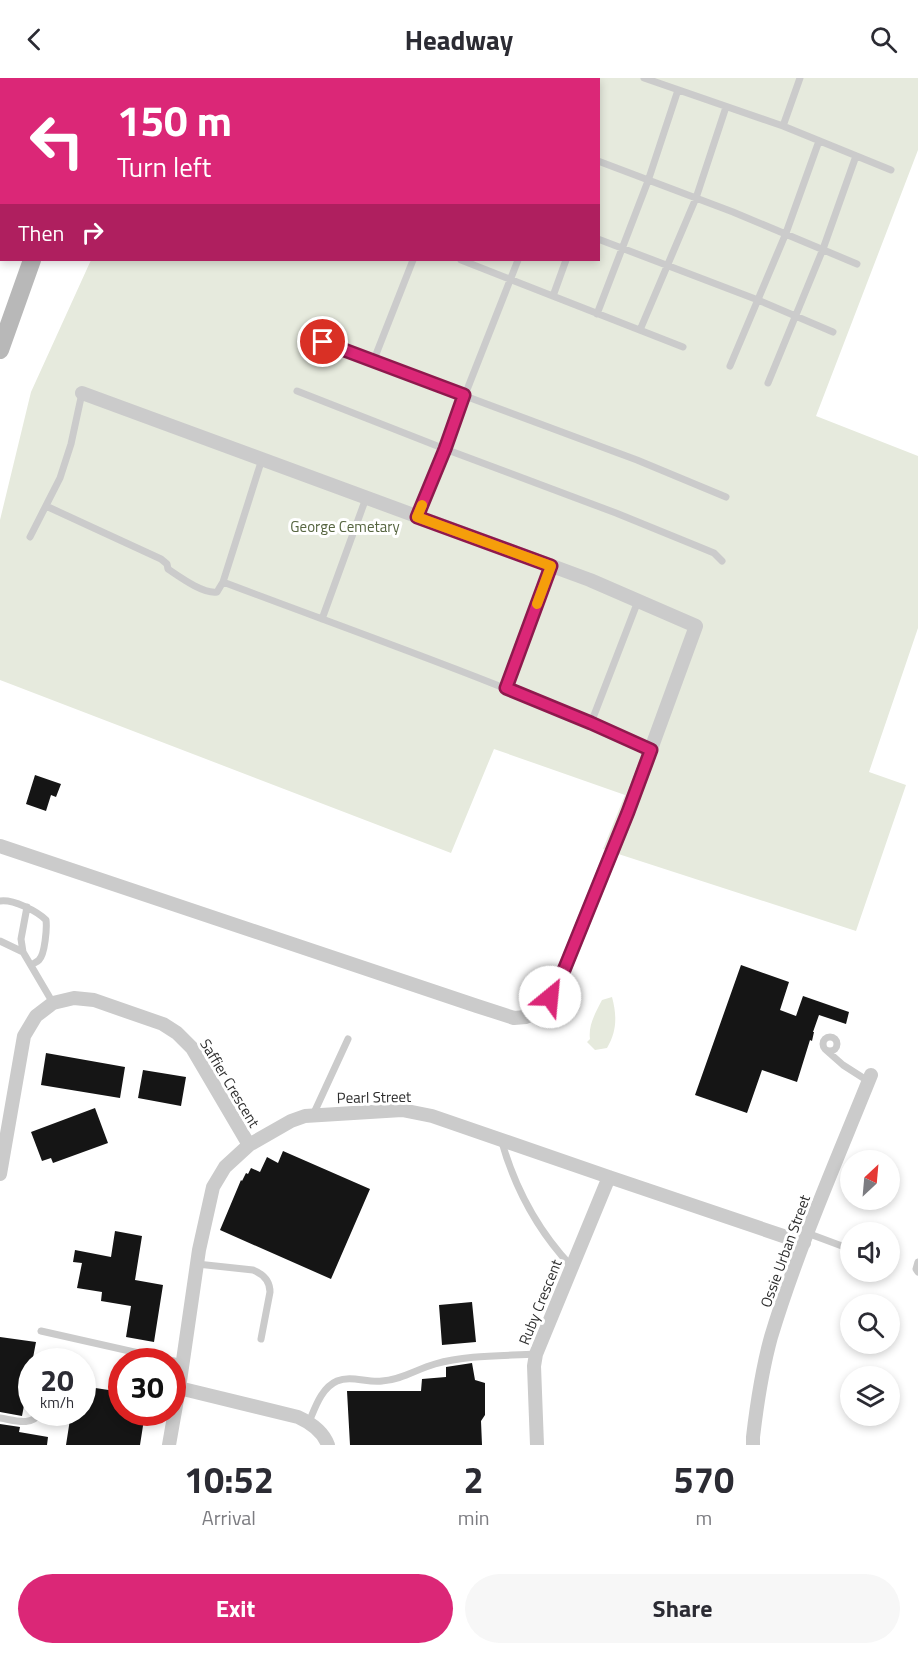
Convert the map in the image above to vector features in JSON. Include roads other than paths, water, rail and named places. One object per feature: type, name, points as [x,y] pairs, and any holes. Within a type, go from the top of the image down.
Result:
[{"type":"main road","points":[[0,350],[32,261]]},
{"type":"street","points":[[0,846],[486,1009],[514,1018],[526,1017],[540,1010],[562,975],[628,812],[696,626],[590,580],[82,393]]},
{"type":"street","name":"Saffier Crescent","points":[[53,1003],[74,998],[94,1000],[148,1017],[177,1033],[192,1048],[249,1145]]},
{"type":"street","points":[[0,1174],[24,1036],[36,1016],[53,1003]]},
{"type":"street","name":"Ossie Urban Street","points":[[753,1445],[760,1384],[771,1338],[806,1238],[869,1078]]},
{"type":"street","name":"Pearl Street","points":[[185,1348],[196,1264],[213,1187],[225,1167],[249,1145],[291,1121],[313,1115],[402,1110],[418,1112],[609,1178],[806,1238]]},
{"type":"street","name":"Ruby Crescent","points":[[537,1445],[534,1382],[536,1354],[609,1178]]},
{"type":"street","points":[[186,1389],[298,1417],[309,1422],[319,1431],[328,1445]]},
{"type":"street","name":"Pearl Street","points":[[169,1445],[173,1426]]},
{"type":"lane","points":[[644,78],[783,126],[891,170]]},
{"type":"lane","points":[[783,126],[800,78]]},
{"type":"lane","points":[[597,314],[648,181],[678,90]]},
{"type":"lane","points":[[640,330],[696,198],[726,107]]},
{"type":"lane","points":[[730,366],[786,233],[819,141]]},
{"type":"lane","points":[[768,383],[824,249],[856,156]]},
{"type":"lane","points":[[600,162],[786,233],[857,264]]},
{"type":"lane","points":[[600,240],[758,300],[833,332]]},
{"type":"lane","points":[[374,362],[413,261]]},
{"type":"lane","points":[[467,261],[684,347]]},
{"type":"lane","points":[[417,517],[518,261]]},
{"type":"lane","points":[[553,296],[566,261]]},
{"type":"lane","points":[[323,342],[637,460],[726,497]]},
{"type":"lane","points":[[297,391],[616,513],[714,553],[722,561]]},
{"type":"lane","points":[[30,537],[60,478],[71,444],[82,393]]},
{"type":"lane","points":[[46,506],[161,559],[167,564],[168,569],[180,577],[209,592],[217,592],[223,582],[262,459]]},
{"type":"lane","points":[[322,620],[366,498]]},
{"type":"lane","points":[[506,688],[551,566]]},
{"type":"lane","points":[[223,582],[506,688],[651,750]]},
{"type":"lane","points":[[591,723],[638,601]]},
{"type":"lane","points":[[0,901],[4,900],[27,907],[44,917],[46,923],[42,956],[37,962],[31,964]]},
{"type":"lane","points":[[27,907],[21,939],[23,952],[53,1003]]},
{"type":"lane","points":[[0,941],[23,952]]},
{"type":"lane","points":[[313,1115],[348,1039]]},
{"type":"lane","points":[[826,1050],[843,1065],[869,1078]]},
{"type":"lane","points":[[501,1139],[512,1174],[527,1203],[541,1228],[572,1267]]},
{"type":"lane","points":[[806,1238],[840,1247]]},
{"type":"lane","points":[[918,1262],[916,1269],[918,1272]]},
{"type":"lane","points":[[196,1264],[253,1270],[268,1280],[270,1292],[261,1339]]},
{"type":"lane","points":[[41,1331],[116,1348]]},
{"type":"lane","points":[[309,1422],[321,1395],[336,1381],[350,1378],[383,1382],[435,1364],[462,1359],[536,1354]]},
{"type":"lane","points":[[0,1418],[18,1420]]},
{"type":"park label","name":"George Cemetary","points":[[345,526]]}]
